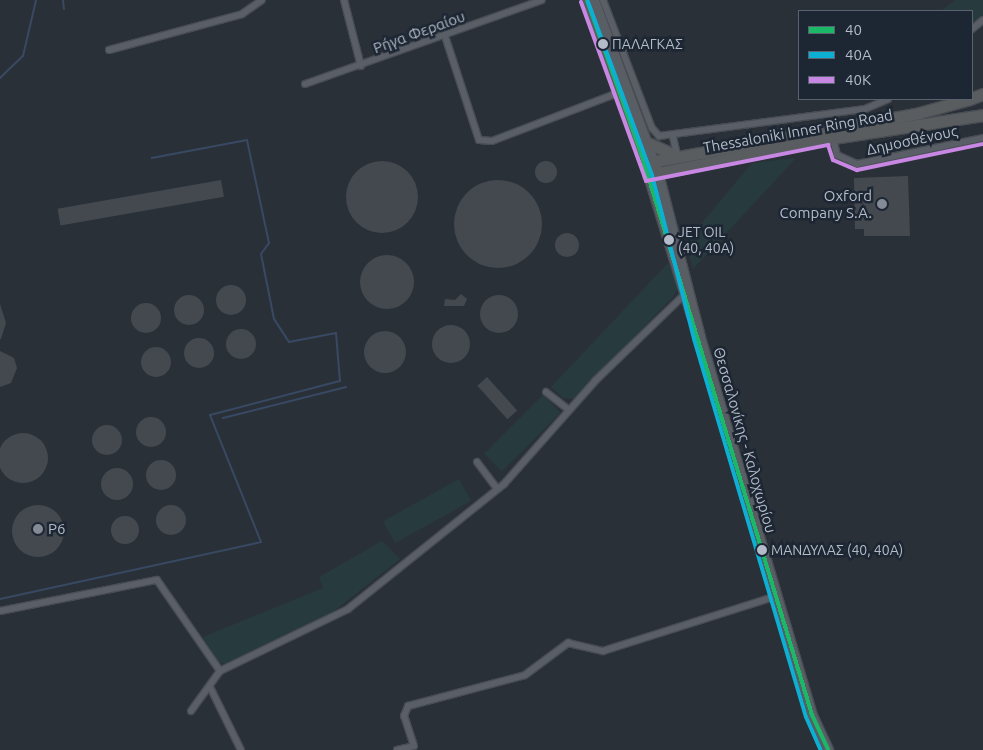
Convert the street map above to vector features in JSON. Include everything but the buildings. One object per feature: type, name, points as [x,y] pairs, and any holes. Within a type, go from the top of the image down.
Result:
[{"type":"highway","name":"Thessaloniki Inner Ring Road","points":[[649,162],[677,154],[919,113],[964,100]]},
{"type":"highway","points":[[955,120],[983,110]]},
{"type":"highway","name":"Thessaloniki Inner Ring Road","points":[[653,174],[832,138],[983,115]]},
{"type":"highway","points":[[648,143],[662,153],[677,154]]},
{"type":"main road","name":"Θεσσαλονίκης - Καλοχωρίου","points":[[591,1],[620,92],[649,162],[678,250],[700,337],[776,596],[812,715],[828,750]]},
{"type":"main road","name":"Θεσσαλονίκης - Καλοχωρίου","points":[[591,1],[648,143],[649,162]]},
{"type":"main road","name":"Θεσσαλονίκης - Καλοχωρίου","points":[[653,174],[681,293],[700,337]]},
{"type":"street","points":[[109,50],[242,14],[262,0]]},
{"type":"street","name":"Ρήγα Φεραίου","points":[[344,0],[361,66]]},
{"type":"street","name":"Ρήγα Φεραίου","points":[[305,84],[361,66],[542,0]]},
{"type":"street","points":[[603,0],[652,128],[659,136],[674,137],[864,109],[886,100]]},
{"type":"street","points":[[973,28],[983,20]]},
{"type":"street","points":[[445,36],[478,140],[492,141],[620,92]]},
{"type":"street","points":[[674,137],[677,154]]},
{"type":"street","name":"Δημοσθένους","points":[[832,138],[837,155],[857,164],[983,138]]},
{"type":"street","points":[[191,711],[220,671],[348,610],[497,489],[569,410],[681,293]]},
{"type":"street","points":[[546,392],[569,410]]},
{"type":"street","points":[[476,462],[497,489]]},
{"type":"street","points":[[0,611],[158,580],[220,671]]},
{"type":"street","points":[[397,750],[414,746],[404,716],[408,706],[525,675],[568,643],[602,651],[776,596]]},
{"type":"street","points":[[210,687],[241,750]]},
{"type":"green space","points":[[955,0],[983,0],[983,16],[973,23],[973,10],[942,10]]},
{"type":"green space","points":[[796,158],[693,269],[685,243],[752,163]]},
{"type":"green space","points":[[668,263],[678,287],[673,297],[574,399],[563,398],[551,387]]},
{"type":"green space","points":[[543,395],[561,413],[502,471],[484,454]]},
{"type":"green space","points":[[459,479],[471,501],[395,543],[383,521]]},
{"type":"green space","points":[[382,541],[400,559],[334,611],[225,664],[218,662],[203,637],[323,588],[319,577]]},
{"type":"waterway","points":[[0,78],[23,56],[36,0]]},
{"type":"waterway","points":[[63,0],[64,9]]},
{"type":"waterway","points":[[0,599],[261,542],[210,415],[340,381],[336,333],[289,342],[274,319],[261,254],[269,243],[247,140],[152,158]]},
{"type":"waterway","points":[[223,418],[346,387]]},
{"type":"transit line","name":"40","points":[[587,0],[642,156],[812,715],[828,750]]},
{"type":"transit line","name":"40Κ","points":[[581,2],[646,181],[828,145],[833,160],[857,170],[983,144]]},
{"type":"transit line","name":"40Α","points":[[588,2],[652,175],[694,339],[806,717],[821,750]]},
{"type":"place","name":"ΠΑΛΑΓΚΑΣ","points":[[603,44]]},
{"type":"place","name":"Oxford Company S.A.","points":[[882,204]]},
{"type":"place","name":"JET OIL (40, 40Α)","points":[[669,240]]},
{"type":"place","name":"P6","points":[[38,529]]},
{"type":"place","name":"ΜΑΝΔΥΛΑΣ (40, 40Α)","points":[[762,550]]}]
